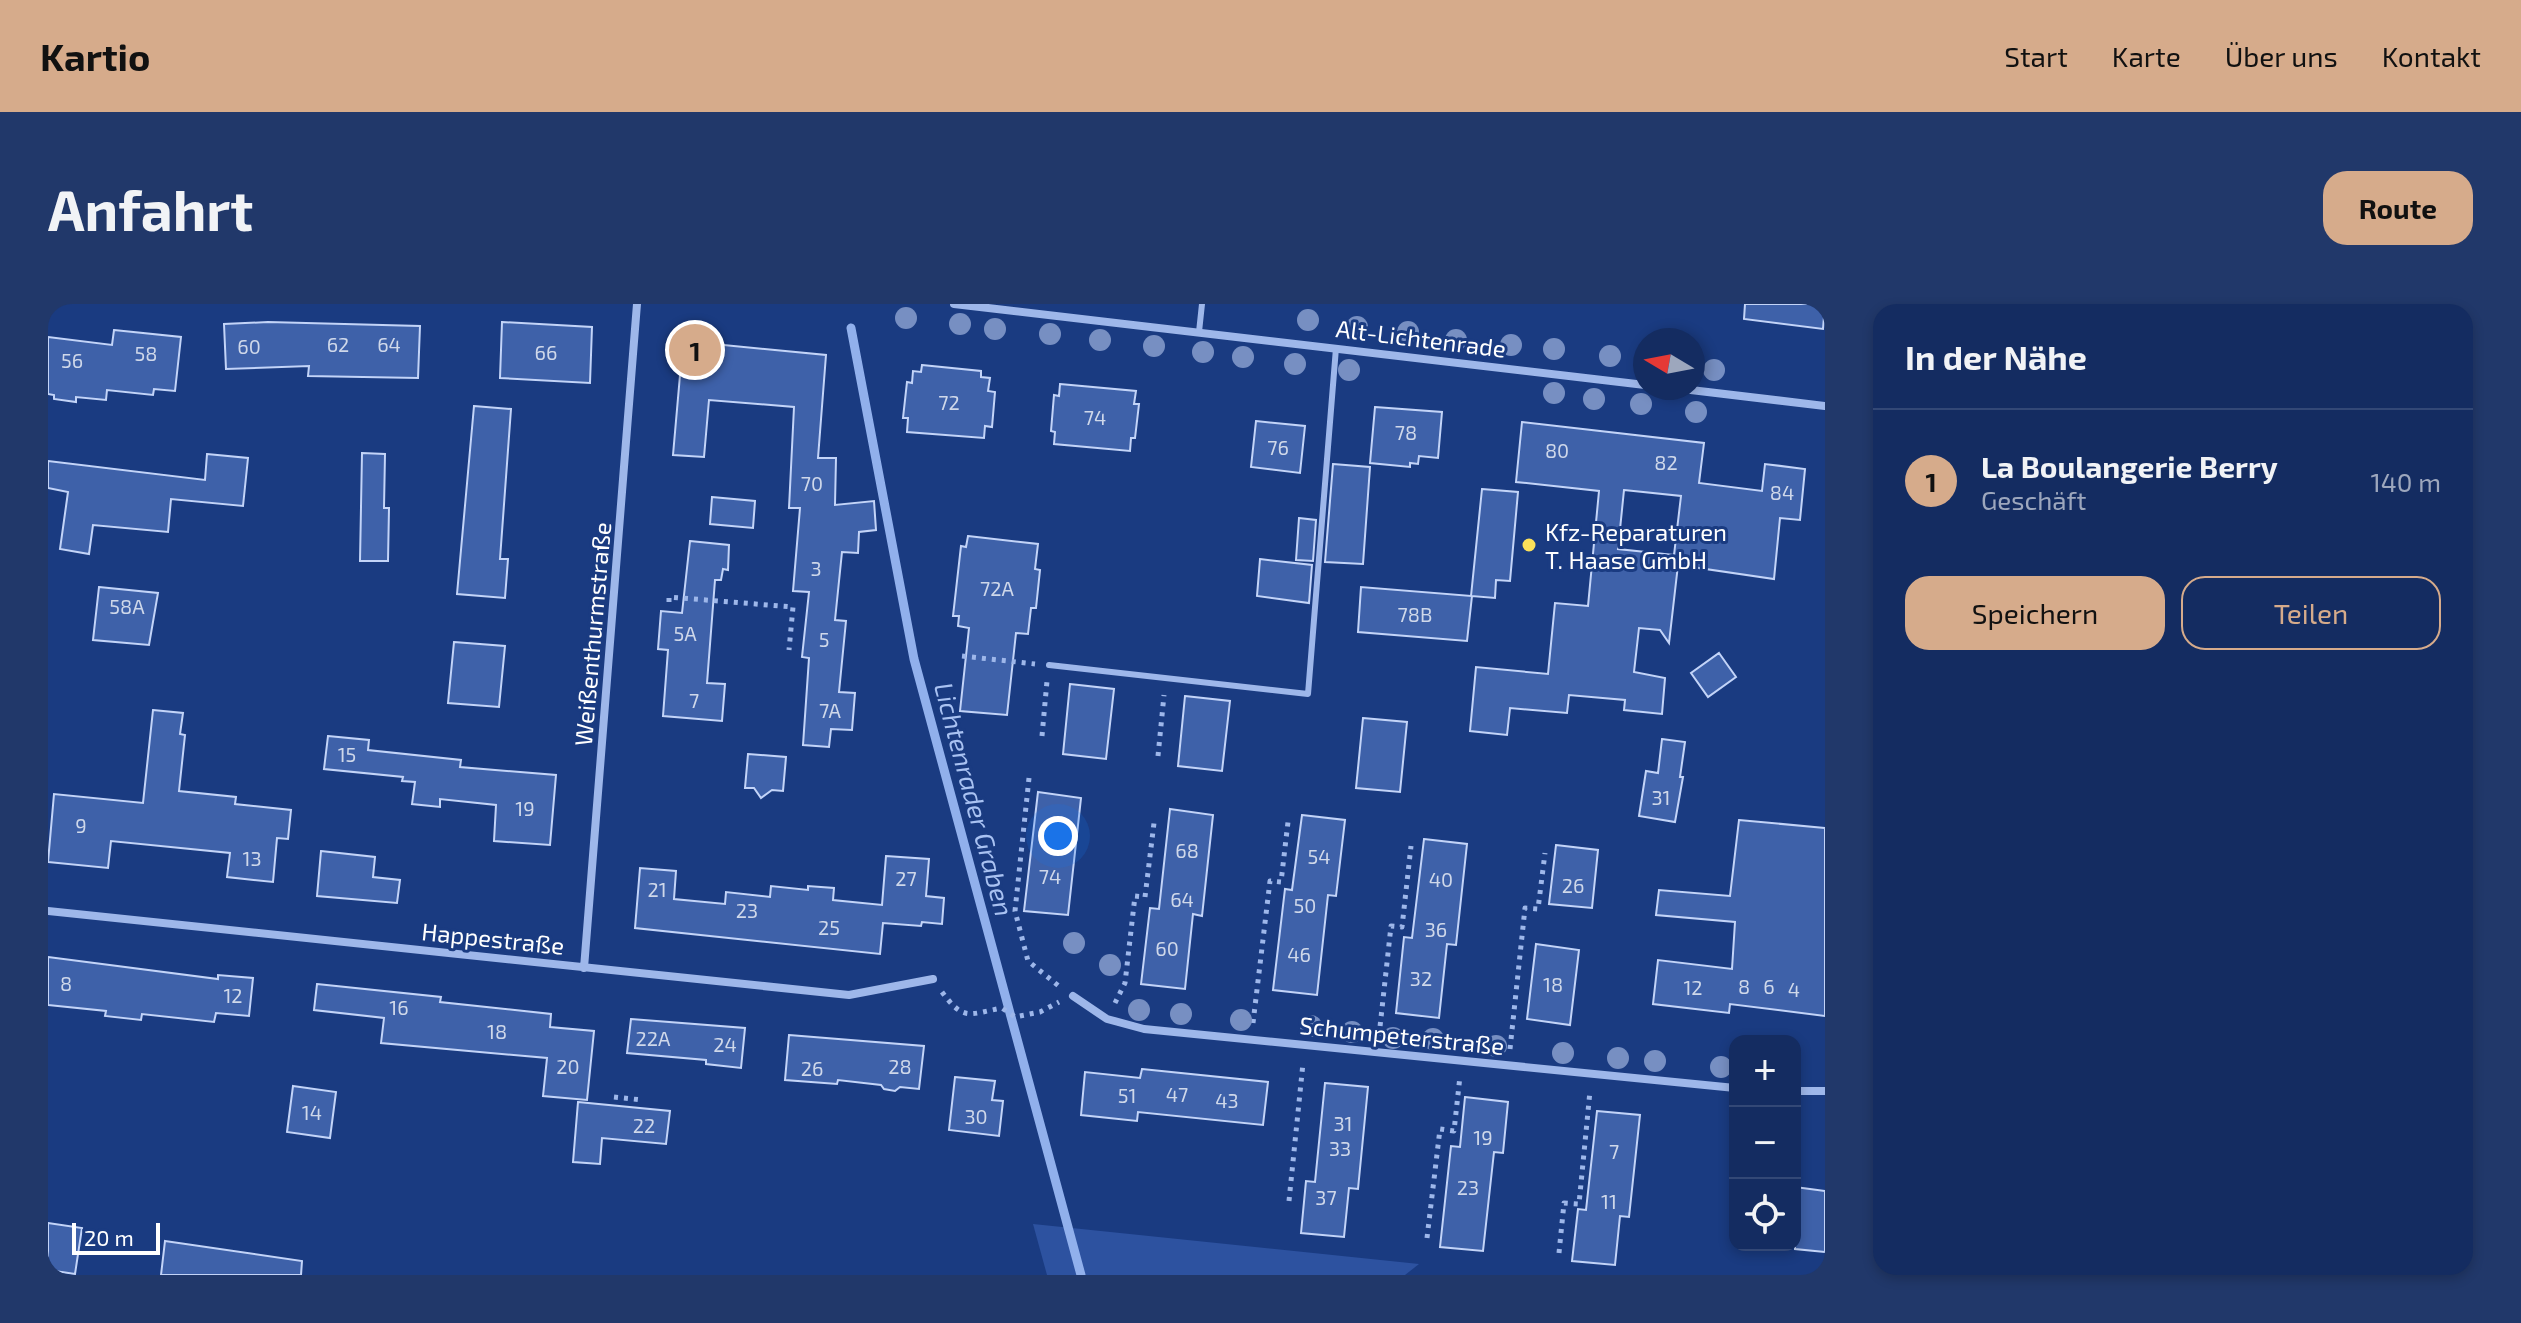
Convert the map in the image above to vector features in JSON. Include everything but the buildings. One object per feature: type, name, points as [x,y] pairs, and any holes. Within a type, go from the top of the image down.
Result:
[{"type":"street","name":"Weißenthurmstraße","points":[[584,968],[637,304]]},
{"type":"street","name":"Alt-Lichtenrade","points":[[954,304],[1633,384]]},
{"type":"street","points":[[1705,392],[1825,406]]},
{"type":"street","name":"Happestraße","points":[[48,911],[849,995],[933,979]]},
{"type":"street","name":"Schumpeterstraße","points":[[1073,996],[1107,1019],[1144,1029],[1729,1087]]},
{"type":"street","points":[[1801,1091],[1825,1091]]},
{"type":"lane","points":[[1199,332],[1202,304]]},
{"type":"lane","points":[[1049,665],[1308,694],[1336,348]]},
{"type":"path","points":[[669,602],[669,597],[793,607],[789,650]]},
{"type":"path","points":[[962,656],[1049,665],[1042,736]]},
{"type":"path","points":[[1158,756],[1165,678]]},
{"type":"path","points":[[933,979],[955,1010],[967,1015],[1002,1008],[1015,1017],[1028,1015],[1073,996],[1028,961],[1015,911],[1029,778]]},
{"type":"path","points":[[1252,1040],[1270,881],[1281,882],[1288,822]]},
{"type":"path","points":[[1107,1019],[1125,983],[1135,896],[1145,897],[1154,823]]},
{"type":"path","points":[[1377,1053],[1391,926],[1402,927],[1411,846]]},
{"type":"path","points":[[1508,1066],[1525,908],[1538,909],[1545,853]]},
{"type":"path","points":[[1289,1201],[1305,1045]]},
{"type":"path","points":[[1427,1238],[1440,1129],[1454,1131],[1462,1061]]},
{"type":"path","points":[[1559,1253],[1564,1203],[1579,1204],[1591,1074]]},
{"type":"path","points":[[614,1097],[642,1100]]},
{"type":"shaded area","points":[[1033,1224],[1419,1264],[1405,1275],[1047,1275]]},
{"type":"waterway","name":"Lichtenrader Graben","points":[[851,328],[914,659],[1081,1275]]},
{"type":"place","name":"La Boulangerie Berry","points":[[695,350]]},
{"type":"place","name":"Kfz-Reparaturen T. Haase GmbH","points":[[1529,545]]}]
